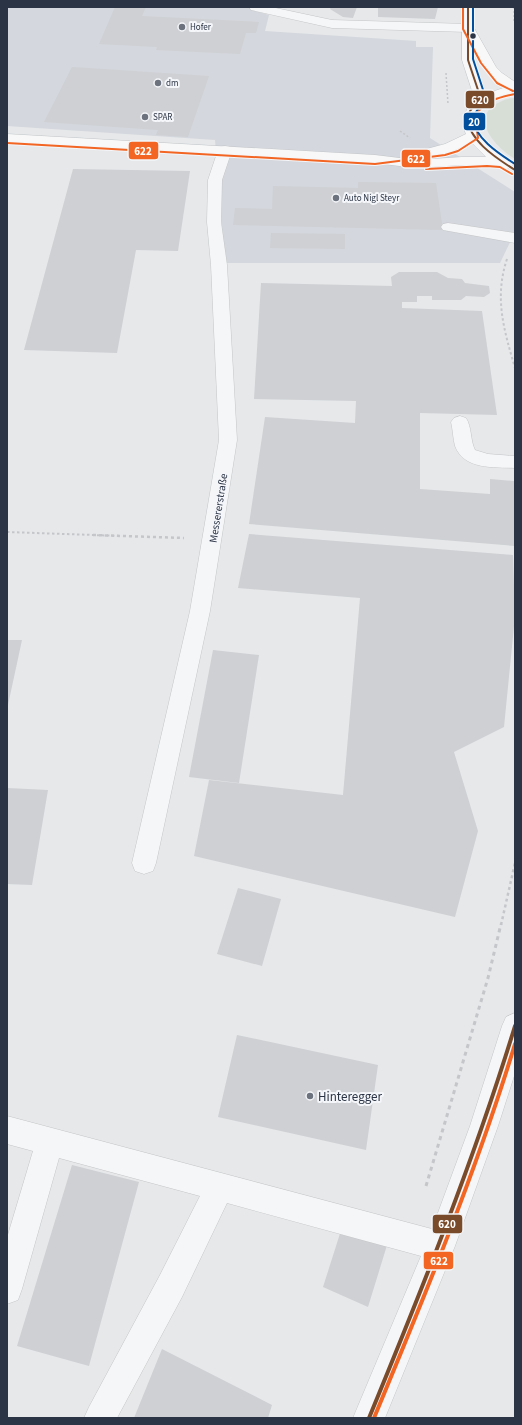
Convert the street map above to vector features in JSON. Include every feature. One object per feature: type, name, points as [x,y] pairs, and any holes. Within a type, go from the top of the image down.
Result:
[{"type":"main road","points":[[468,7],[468,60],[481,99]]},
{"type":"main road","points":[[468,28],[491,69],[500,79],[515,88]]},
{"type":"main road","points":[[515,88],[481,99],[474,106],[469,115],[469,125],[474,134],[490,153],[515,170]]},
{"type":"main road","points":[[375,159],[427,153],[456,146],[474,134]]},
{"type":"main road","points":[[7,138],[375,159],[416,164],[502,162]]},
{"type":"street","points":[[255,7],[332,24],[468,28]]},
{"type":"street","name":"Messererstraße","points":[[144,863],[200,611],[228,440],[219,265],[214,222],[214,180],[225,150]]},
{"type":"street","points":[[448,227],[515,238]]},
{"type":"street","points":[[460,422],[465,450],[470,456],[478,459],[515,462]]},
{"type":"street","points":[[370,1418],[440,1246],[482,1133],[502,1075],[515,1026]]},
{"type":"street","points":[[7,1130],[440,1246]]},
{"type":"street","points":[[7,1289],[50,1142]]},
{"type":"street","points":[[100,1418],[171,1286],[220,1187]]},
{"type":"path","points":[[514,7],[514,22]]},
{"type":"path","points":[[444,28],[447,90],[452,134],[456,146]]},
{"type":"path","points":[[509,256],[500,286],[501,315],[515,368]]},
{"type":"path","points":[[7,532],[213,539]]},
{"type":"path","points":[[424,1192],[488,978],[515,863]]},
{"type":"shaded area","points":[[7,7],[271,7],[249,9],[269,15],[265,31],[416,41],[416,47],[433,47],[430,138],[515,192],[515,232],[500,263],[225,263],[215,140],[7,126]]},
{"type":"shaded area","points":[[515,98],[515,159],[508,155],[495,142],[486,127],[485,119],[488,112],[494,105],[504,100]]},
{"type":"building","name":"Hofer","points":[[115,7],[146,7],[142,16],[259,22],[256,33],[246,33],[240,54],[156,50],[157,47],[99,44]]},
{"type":"building","points":[[331,7],[357,7],[353,18],[343,17],[330,9]]},
{"type":"building","points":[[378,7],[438,7],[435,19],[378,17]]},
{"type":"building","points":[[72,67],[209,76],[188,137],[156,135],[158,130],[44,122]]},
{"type":"building","points":[[73,169],[190,171],[178,251],[136,250],[117,353],[24,350]]},
{"type":"building","name":"Auto Nigl Steyr","points":[[358,182],[436,183],[443,230],[233,225],[235,208],[272,209],[273,186],[358,188]]},
{"type":"building","points":[[271,233],[345,234],[345,249],[270,248]]},
{"type":"building","points":[[399,272],[437,272],[448,278],[462,279],[465,283],[489,286],[490,293],[484,297],[466,296],[461,300],[432,300],[432,296],[417,296],[417,302],[402,302],[402,308],[482,311],[497,415],[420,413],[420,489],[490,494],[490,479],[514,481],[515,546],[249,524],[265,417],[355,423],[356,401],[254,399],[261,283],[392,286],[391,277]]},
{"type":"building","points":[[249,534],[513,555],[515,616],[504,727],[454,752],[478,831],[455,917],[194,856],[209,780],[343,795],[360,598],[238,588]]},
{"type":"building","points":[[7,640],[22,640],[8,705],[7,705]]},
{"type":"building","points":[[213,650],[259,655],[239,783],[189,777]]},
{"type":"building","points":[[7,788],[48,790],[32,885],[7,884]]},
{"type":"building","points":[[238,888],[281,899],[262,966],[217,954]]},
{"type":"building","points":[[237,1035],[378,1065],[366,1150],[218,1117]]},
{"type":"building","points":[[72,1165],[139,1182],[89,1366],[17,1346]]},
{"type":"building","points":[[344,1221],[388,1242],[368,1307],[323,1287]]},
{"type":"building","points":[[162,1349],[272,1405],[268,1418],[134,1418]]},
{"type":"transit line","name":"622","points":[[463,7],[463,29],[481,63],[497,83],[513,91]]},
{"type":"transit line","name":"620","points":[[468,7],[468,60],[481,99],[470,112],[468,122],[476,139],[492,154],[515,170]]},
{"type":"transit line","name":"20","points":[[473,7],[473,59],[486,99],[474,117],[474,124],[477,131],[488,144],[515,164]]},
{"type":"transit line","name":"622","points":[[7,143],[375,164],[445,155],[458,151],[478,138],[475,116],[482,106],[492,100],[515,94]]},
{"type":"transit line","name":"622","points":[[426,169],[487,166],[500,167],[512,174]]},
{"type":"transit line","name":"620","points":[[369,1418],[466,1175],[500,1076],[515,1026]]},
{"type":"transit line","name":"622","points":[[374,1418],[468,1186],[485,1139],[515,1044]]},
{"type":"place","name":"Hofer","points":[[182,27]]},
{"type":"place","name":"dm","points":[[158,83]]},
{"type":"place","name":"SPAR","points":[[145,117]]},
{"type":"place","name":"Auto Nigl Steyr","points":[[336,198]]},
{"type":"place","name":"Hinteregger","points":[[310,1096]]}]
